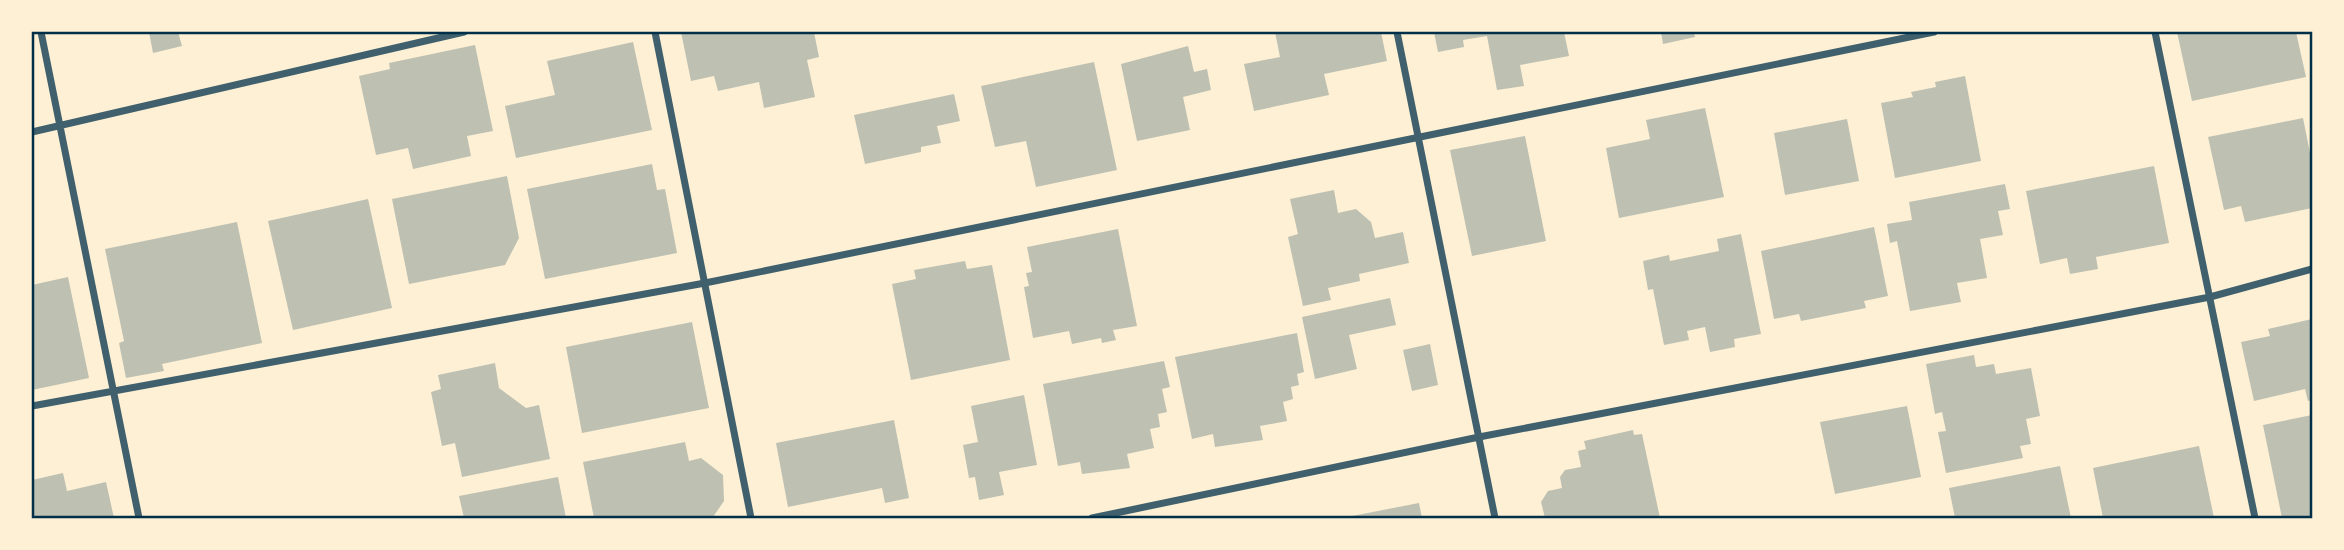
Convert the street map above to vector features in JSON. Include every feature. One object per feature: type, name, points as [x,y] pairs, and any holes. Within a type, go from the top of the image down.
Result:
[{"type":"street","points":[[41,32],[139,519]]},
{"type":"street","points":[[32,132],[464,32]]},
{"type":"street","points":[[654,32],[751,519]]},
{"type":"street","points":[[1397,32],[1495,519]]},
{"type":"street","points":[[32,406],[111,389],[705,283],[1934,32]]},
{"type":"street","points":[[2155,32],[2255,519]]},
{"type":"street","points":[[1092,519],[1479,438],[2210,297],[2312,269]]},
{"type":"building","points":[[149,32],[178,32],[182,46],[153,53]]},
{"type":"building","points":[[681,32],[814,32],[819,57],[807,60],[815,97],[764,108],[759,82],[718,91],[714,76],[691,81]]},
{"type":"building","points":[[1275,32],[1381,32],[1387,61],[1324,74],[1329,95],[1254,111],[1244,64],[1280,57]]},
{"type":"building","points":[[1434,32],[1564,32],[1569,56],[1520,65],[1524,86],[1497,90],[1487,36],[1463,40],[1464,47],[1438,52]]},
{"type":"building","points":[[1661,32],[1694,32],[1695,37],[1663,44]]},
{"type":"building","points":[[2177,32],[2296,32],[2306,77],[2192,101]]},
{"type":"building","points":[[633,42],[652,130],[516,158],[505,106],[555,95],[547,61]]},
{"type":"building","points":[[475,45],[493,131],[467,136],[471,156],[413,169],[408,148],[376,155],[359,76],[390,69],[389,63]]},
{"type":"building","points":[[1188,46],[1194,72],[1207,69],[1211,90],[1183,97],[1190,130],[1137,141],[1121,64]]},
{"type":"building","points":[[1094,62],[1117,170],[1036,187],[1026,141],[995,147],[981,86]]},
{"type":"building","points":[[1965,76],[1981,161],[1895,178],[1881,103],[1913,97],[1911,92],[1936,87],[1935,82]]},
{"type":"building","points":[[954,94],[960,121],[937,126],[941,143],[921,147],[921,152],[865,164],[854,115]]},
{"type":"building","points":[[1705,108],[1724,197],[1619,218],[1606,148],[1650,139],[1646,120]]},
{"type":"building","points":[[2303,118],[2312,163],[2312,208],[2245,222],[2241,206],[2224,210],[2208,137]]},
{"type":"building","points":[[1847,119],[1859,181],[1785,195],[1774,133]]},
{"type":"building","points":[[1525,136],[1546,241],[1472,256],[1450,150]]},
{"type":"building","points":[[652,164],[657,190],[665,189],[677,253],[545,279],[527,189]]},
{"type":"building","points":[[2154,166],[2169,243],[2096,257],[2098,269],[2070,274],[2067,258],[2040,264],[2026,191]]},
{"type":"building","points":[[507,176],[519,238],[505,265],[409,284],[392,199]]},
{"type":"building","points":[[2005,184],[2010,209],[1998,211],[2003,235],[1980,239],[1987,278],[1957,283],[1961,302],[1910,311],[1897,241],[1890,243],[1887,224],[1912,220],[1909,202]]},
{"type":"building","points":[[1334,190],[1338,213],[1356,209],[1371,222],[1375,238],[1403,232],[1409,263],[1359,274],[1360,281],[1328,288],[1331,300],[1303,306],[1288,237],[1298,234],[1290,199]]},
{"type":"building","points":[[368,199],[392,308],[293,330],[268,221]]},
{"type":"building","points":[[237,222],[262,343],[162,364],[164,371],[126,378],[119,343],[124,341],[105,249]]},
{"type":"building","points":[[1874,227],[1888,296],[1864,301],[1866,308],[1801,321],[1799,314],[1774,319],[1761,251]]},
{"type":"building","points":[[1118,229],[1137,326],[1113,330],[1116,340],[1102,343],[1101,338],[1072,344],[1069,331],[1033,338],[1024,287],[1029,286],[1026,273],[1032,272],[1027,247]]},
{"type":"building","points":[[1741,234],[1761,334],[1734,339],[1735,347],[1710,352],[1705,327],[1687,331],[1689,340],[1664,345],[1653,289],[1648,290],[1643,261],[1669,255],[1670,261],[1719,251],[1717,239]]},
{"type":"building","points":[[965,261],[967,269],[992,265],[1010,360],[911,380],[892,284],[916,279],[914,270]]},
{"type":"building","points":[[68,277],[89,378],[32,390],[32,285]]},
{"type":"building","points":[[1390,298],[1396,325],[1349,335],[1357,369],[1315,379],[1302,317]]},
{"type":"building","points":[[2312,319],[2312,400],[2308,401],[2305,389],[2254,401],[2241,342],[2270,336],[2268,329]]},
{"type":"building","points":[[692,322],[709,408],[582,433],[566,347]]},
{"type":"building","points":[[1297,333],[1304,372],[1297,374],[1299,385],[1291,387],[1293,399],[1283,402],[1287,421],[1260,426],[1263,440],[1215,447],[1213,434],[1192,439],[1175,357]]},
{"type":"building","points":[[1430,344],[1438,385],[1412,391],[1403,350]]},
{"type":"building","points":[[1974,355],[1976,367],[1994,364],[1996,374],[2031,368],[2040,416],[2026,419],[2031,444],[2020,446],[2023,458],[1946,473],[1938,432],[1946,431],[1942,412],[1935,414],[1926,364]]},
{"type":"building","points":[[1164,361],[1170,387],[1162,389],[1167,412],[1158,414],[1160,427],[1150,429],[1154,448],[1127,454],[1130,468],[1082,474],[1080,462],[1058,466],[1043,384]]},
{"type":"building","points":[[495,363],[499,388],[526,408],[539,405],[550,459],[462,477],[455,443],[442,446],[431,392],[441,389],[438,375]]},
{"type":"building","points":[[1024,395],[1037,465],[999,472],[1004,495],[979,500],[975,477],[969,478],[963,445],[978,442],[971,406]]},
{"type":"building","points":[[1907,406],[1921,477],[1835,494],[1820,422]]},
{"type":"building","points":[[2312,415],[2312,518],[2282,518],[2263,425]]},
{"type":"building","points":[[894,420],[909,498],[885,503],[882,488],[788,507],[776,443]]},
{"type":"building","points":[[1633,430],[1634,435],[1642,434],[1660,518],[1545,518],[1541,502],[1548,491],[1562,488],[1560,477],[1565,470],[1581,467],[1578,451],[1586,449],[1584,441]]},
{"type":"building","points":[[685,442],[689,461],[701,458],[723,475],[724,501],[713,517],[594,518],[583,462]]},
{"type":"building","points":[[2199,446],[2214,518],[2103,518],[2093,468]]},
{"type":"building","points":[[2060,466],[2071,518],[1955,518],[1949,488]]},
{"type":"building","points":[[63,473],[67,491],[106,482],[114,518],[32,518],[32,480]]},
{"type":"building","points":[[558,477],[566,518],[464,518],[459,496]]},
{"type":"building","points":[[1419,503],[1422,518],[1347,518],[1347,517]]}]
